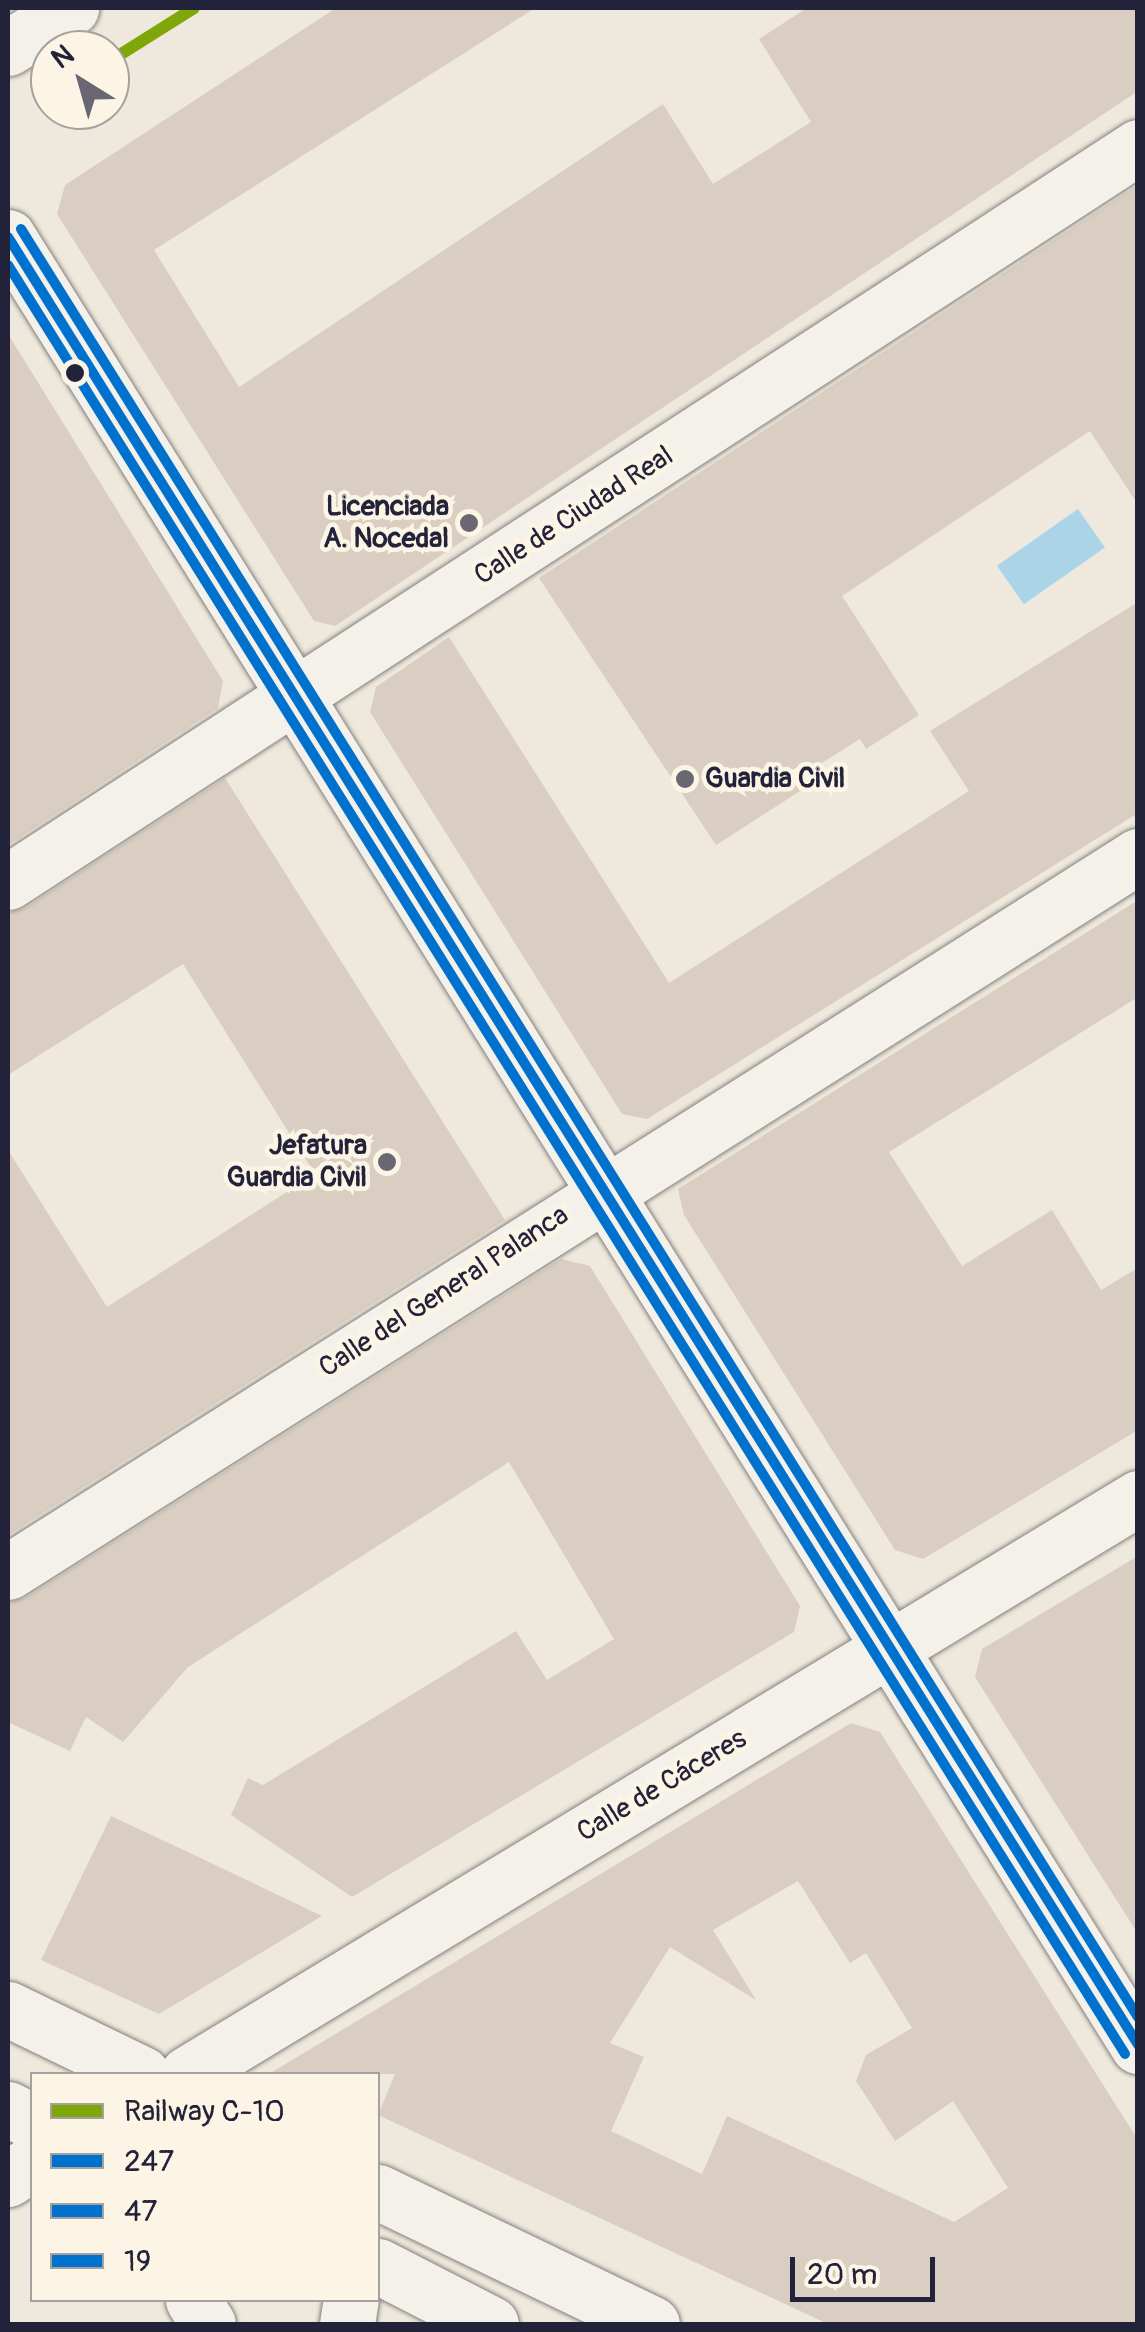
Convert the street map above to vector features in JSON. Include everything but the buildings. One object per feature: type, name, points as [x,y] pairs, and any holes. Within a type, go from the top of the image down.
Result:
[{"type":"street","points":[[8,48],[71,8]]},
{"type":"street","name":"Calle de Ciudad Real","points":[[8,882],[1138,147]]},
{"type":"street","points":[[8,237],[1138,2046]]},
{"type":"street","name":"Calle del General Palanca","points":[[8,1572],[605,1188],[1138,856]]},
{"type":"street","name":"Calle de Cáceres","points":[[190,2072],[1138,1498]]},
{"type":"street","points":[[8,2009],[138,2072]]},
{"type":"street","points":[[8,2179],[30,2164]]},
{"type":"street","points":[[380,2193],[652,2324]]},
{"type":"street","points":[[380,2267],[491,2324]]},
{"type":"street","points":[[194,2302],[208,2324]]},
{"type":"water","points":[[1078,509],[1105,548],[1024,604],[997,566]]},
{"type":"rail line","name":"C-10","points":[[130,48],[194,8]]},
{"type":"transit line","name":"19","points":[[21,229],[1138,2017]]},
{"type":"transit line","name":"247","points":[[8,237],[1138,2045]]},
{"type":"transit line","name":"47","points":[[8,265],[1125,2054]]},
{"type":"place","name":"Licenciada A. Nocedal","points":[[469,523]]},
{"type":"place","name":"Guardia Civil","points":[[685,779]]},
{"type":"place","name":"Jefatura Guardia Civil","points":[[387,1162]]}]
